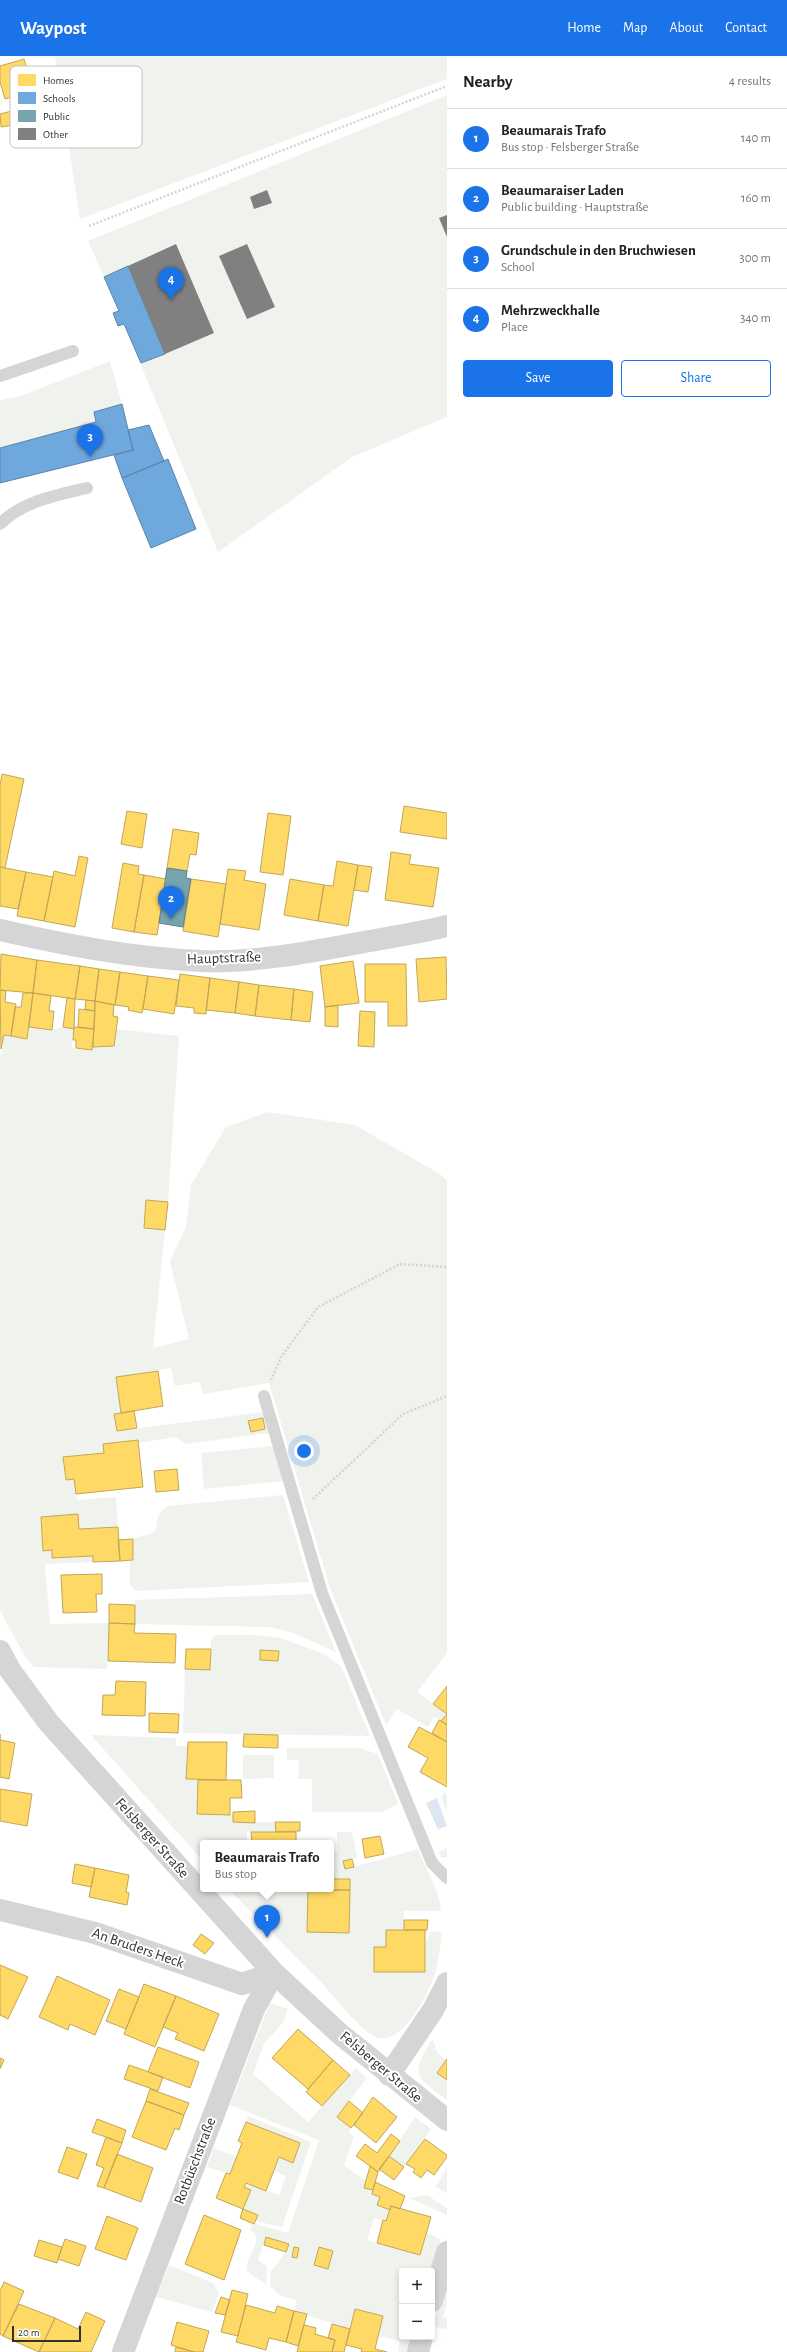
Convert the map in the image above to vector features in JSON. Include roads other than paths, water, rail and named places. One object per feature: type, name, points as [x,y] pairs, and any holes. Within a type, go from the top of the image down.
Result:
[{"type":"street","name":"Hauptstraße","points":[[0,930],[111,952],[157,958],[203,961],[255,958],[325,949],[447,926]]},
{"type":"street","name":"Felsberger Straße","points":[[0,1651],[10,1670],[49,1723],[200,1891]]},
{"type":"street","name":"Felsberger Straße","points":[[201,1892],[274,1973],[389,2075],[447,2120]]},
{"type":"street","name":"An Bruders Heck","points":[[0,1910],[95,1933],[242,1984],[274,1973]]},
{"type":"street","name":"Rotbüschstraße","points":[[123,2352],[254,2009],[274,1973]]},
{"type":"street","points":[[389,2075],[433,2010],[447,1983]]},
{"type":"street","points":[[435,2291],[447,2252]]},
{"type":"street","points":[[418,2352],[421,2340]]},
{"type":"lane","points":[[0,376],[73,351]]},
{"type":"lane","points":[[0,524],[7,516],[46,497],[87,488]]},
{"type":"lane","points":[[264,1396],[322,1593],[432,1863],[447,1878]]},
{"type":"place","name":"Mehrzweckhalle","points":[[171,300]]},
{"type":"place","name":"Grundschule in den Bruchwiesen","points":[[90,457]]},
{"type":"place","name":"Beaumaraiser Laden","points":[[171,919]]},
{"type":"place","name":"Beaumarais Trafo","points":[[267,1938]]}]
